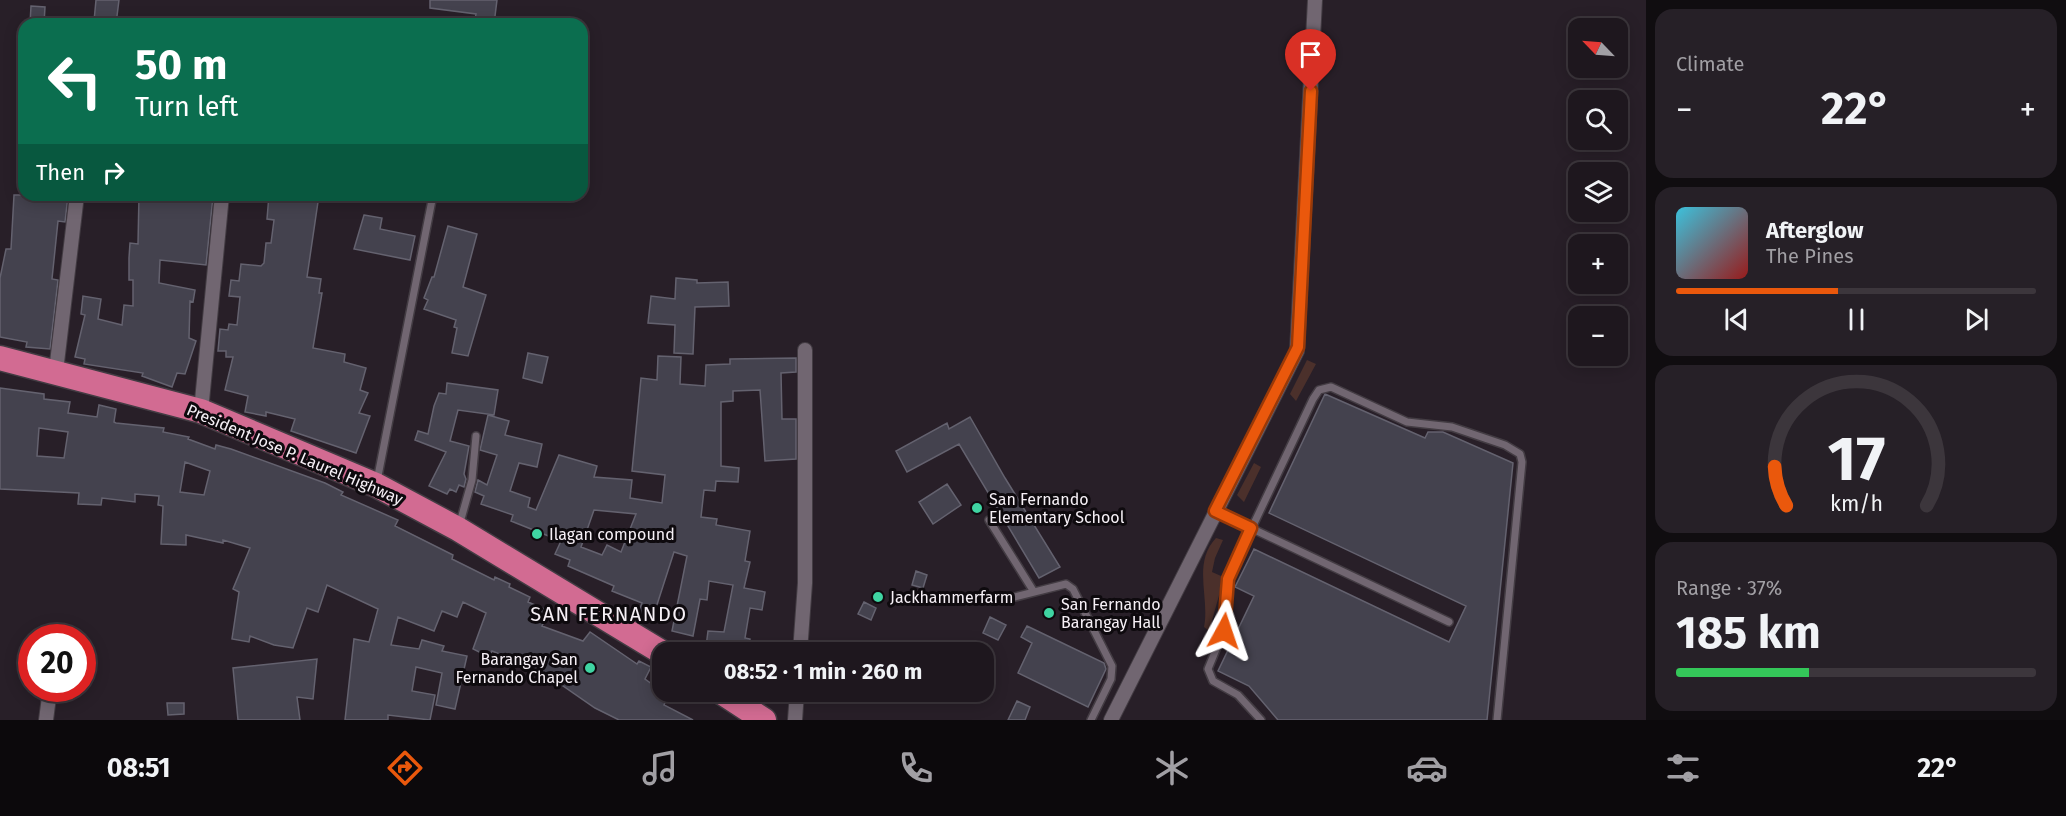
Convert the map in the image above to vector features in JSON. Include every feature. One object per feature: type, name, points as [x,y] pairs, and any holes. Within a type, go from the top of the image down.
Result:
[{"type":"highway","name":"President Jose P. Laurel Highway","points":[[0,358],[201,411],[376,485],[458,529],[652,646]]},
{"type":"highway","points":[[736,702],[764,720]]},
{"type":"street","points":[[1111,720],[1298,347],[1315,0]]},
{"type":"street","points":[[56,371],[76,201]]},
{"type":"street","points":[[201,411],[221,201]]},
{"type":"street","points":[[801,642],[805,583],[805,350]]},
{"type":"street","points":[[46,720],[49,702]]},
{"type":"street","points":[[795,720],[796,702]]},
{"type":"lane","points":[[376,485],[432,201]]},
{"type":"lane","points":[[1261,720],[1242,697],[1213,681],[1208,674],[1226,625],[1228,579],[1313,399],[1323,388],[1341,389],[1413,423],[1452,427],[1517,451],[1522,462],[1497,720]]},
{"type":"lane","points":[[458,529],[471,480],[476,436]]},
{"type":"lane","points":[[1215,511],[1449,622]]},
{"type":"lane","points":[[989,520],[1034,592]]},
{"type":"lane","points":[[1011,597],[1066,584],[1070,586],[1110,660],[1111,679],[1091,720]]},
{"type":"shaded area","points":[[1307,360],[1316,364],[1296,401],[1290,394]]},
{"type":"shaded area","points":[[1254,463],[1261,467],[1244,502],[1237,495]]},
{"type":"shaded area","points":[[1216,538],[1223,540],[1212,572],[1221,576],[1220,592],[1209,631],[1204,627],[1203,570],[1209,548]]},
{"type":"building","points":[[96,0],[119,0],[117,18],[94,18]]},
{"type":"building","points":[[430,0],[497,0],[495,18],[475,18],[476,14],[430,8]]},
{"type":"building","points":[[31,6],[45,7],[44,18],[30,18]]},
{"type":"building","points":[[14,195],[18,195],[18,201],[67,201],[65,222],[58,221],[52,279],[58,280],[50,349],[26,347],[27,342],[0,337],[0,278],[6,249],[11,249]]},
{"type":"building","points":[[139,201],[212,201],[206,265],[160,260],[159,283],[195,290],[193,302],[190,301],[189,338],[196,341],[185,374],[177,373],[172,387],[142,376],[143,373],[84,364],[85,359],[75,357],[85,315],[81,314],[83,296],[101,299],[98,319],[122,325],[124,305],[133,306],[133,280],[129,280],[130,243],[138,244]]},
{"type":"building","points":[[268,201],[318,201],[307,277],[321,279],[319,293],[322,293],[313,348],[345,354],[344,362],[366,368],[360,390],[368,393],[359,413],[370,416],[356,453],[291,431],[295,419],[266,412],[266,416],[245,412],[248,396],[225,390],[233,357],[226,357],[226,351],[218,351],[220,329],[228,330],[229,324],[237,325],[240,297],[229,296],[231,280],[239,281],[241,264],[261,266],[264,263],[266,243],[271,243],[274,220],[267,219]]},
{"type":"building","points":[[364,215],[382,218],[380,229],[415,236],[410,260],[354,249]]},
{"type":"building","points":[[448,226],[477,234],[463,287],[486,295],[468,356],[452,353],[457,328],[454,327],[456,320],[424,309],[428,300],[424,298],[432,277],[434,277]]},
{"type":"building","points":[[676,278],[697,280],[697,283],[728,282],[729,306],[695,307],[693,354],[674,353],[675,325],[648,323],[651,296],[675,299]]},
{"type":"building","points":[[528,353],[548,357],[542,383],[523,378]]},
{"type":"building","points":[[658,356],[681,357],[680,384],[705,386],[706,365],[730,364],[730,359],[796,358],[796,372],[781,373],[782,419],[796,419],[796,459],[765,461],[760,390],[733,391],[733,401],[721,402],[721,466],[739,468],[738,482],[716,481],[715,491],[704,490],[701,517],[717,519],[716,525],[750,531],[745,561],[750,562],[744,588],[765,592],[762,610],[750,608],[745,638],[750,639],[750,642],[707,642],[708,631],[724,632],[733,585],[709,581],[707,600],[700,599],[693,636],[672,631],[687,556],[674,552],[653,617],[638,613],[642,603],[612,591],[614,586],[568,566],[570,560],[555,554],[561,541],[511,521],[513,515],[481,504],[484,496],[475,492],[478,480],[487,485],[497,455],[480,450],[488,415],[509,421],[505,435],[542,444],[537,467],[519,463],[510,491],[530,498],[528,507],[536,510],[559,455],[597,466],[594,477],[632,480],[630,498],[662,503],[665,475],[632,471],[641,378],[657,380]],"holes":[[[594,510],[636,514],[621,552],[607,545],[602,555],[581,547]]]},
{"type":"building","points":[[447,383],[498,390],[494,415],[458,410],[450,441],[469,446],[464,474],[466,479],[464,487],[459,485],[456,492],[450,489],[447,494],[429,486],[446,452],[415,440],[418,431],[428,434],[434,406],[439,393],[446,394]]},
{"type":"building","points":[[0,388],[44,394],[44,399],[70,402],[68,413],[97,417],[99,405],[116,409],[114,422],[116,423],[164,428],[163,432],[189,437],[188,439],[215,449],[216,445],[231,449],[325,483],[343,492],[341,495],[398,520],[395,526],[453,555],[452,559],[494,580],[495,577],[510,584],[509,587],[530,597],[528,602],[549,611],[542,626],[583,641],[590,632],[637,664],[639,661],[651,667],[645,679],[652,684],[652,702],[666,702],[664,705],[693,720],[619,720],[595,708],[556,681],[558,678],[492,651],[489,657],[473,649],[486,613],[463,602],[457,617],[442,611],[434,631],[398,617],[391,645],[419,649],[422,640],[444,646],[442,651],[467,656],[455,709],[436,705],[442,673],[416,667],[412,691],[435,695],[430,720],[388,715],[388,720],[345,720],[354,639],[369,642],[378,609],[327,585],[318,612],[307,608],[293,648],[274,645],[250,636],[249,642],[232,639],[239,592],[233,589],[250,548],[223,540],[223,543],[186,535],[186,545],[161,544],[163,506],[158,505],[159,496],[135,494],[135,502],[102,498],[101,505],[78,504],[79,493],[0,489]],"holes":[[[39,428],[68,432],[64,458],[37,456]],[[185,462],[210,471],[204,495],[180,492]]]},
{"type":"building","points":[[1325,394],[1425,438],[1428,432],[1443,432],[1513,463],[1487,720],[1278,720],[1249,686],[1218,671],[1254,596],[1235,587],[1254,549],[1449,642],[1466,606],[1269,513]]},
{"type":"building","points":[[970,417],[1060,567],[1039,578],[959,444],[907,472],[896,451],[947,423],[949,429]]},
{"type":"building","points":[[947,484],[961,505],[933,524],[919,502]]},
{"type":"building","points":[[916,571],[927,575],[923,588],[912,585]]},
{"type":"building","points":[[864,602],[876,608],[871,620],[858,614]]},
{"type":"building","points":[[990,617],[1006,625],[998,640],[983,633]]},
{"type":"building","points":[[1027,626],[1104,663],[1106,669],[1088,707],[1018,673],[1032,643],[1021,637]]},
{"type":"building","points":[[317,659],[313,699],[297,697],[300,720],[238,720],[233,668]]},
{"type":"building","points":[[1017,701],[1030,707],[1025,720],[1008,720]]},
{"type":"building","points":[[167,703],[184,703],[184,714],[168,715]]},
{"type":"place","name":"San Fernando Elementary School","points":[[977,508]]},
{"type":"place","name":"Ilagan compound","points":[[537,534]]},
{"type":"place","name":"Jackhammerfarm","points":[[878,597]]},
{"type":"place","name":"San Fernando Barangay Hall","points":[[1049,613]]},
{"type":"place","name":"Barangay San Fernando Chapel","points":[[590,668]]},
{"type":"district","name":"SAN FERNANDO","points":[[609,614]]},
{"type":"route","points":[[1224,631],[1228,579],[1251,528],[1215,511],[1293,361],[1299,342],[1311,91]]}]
